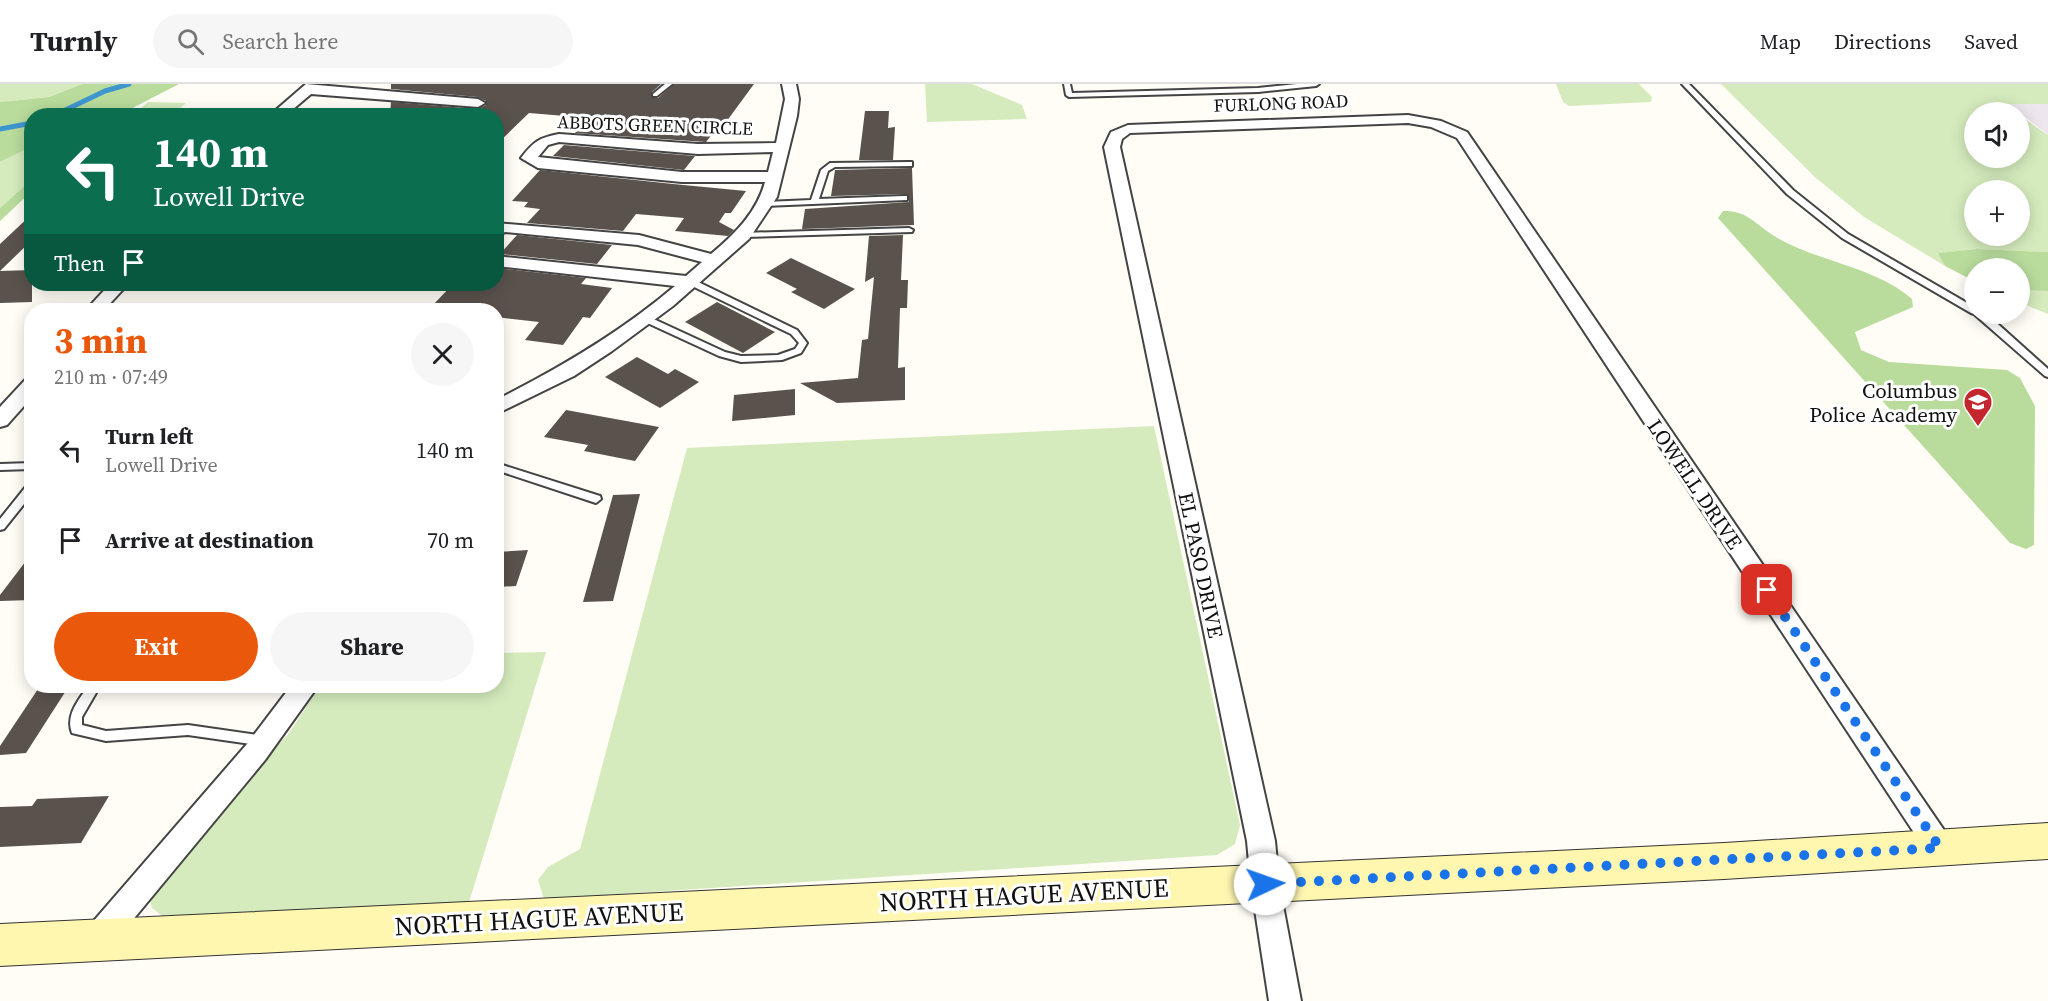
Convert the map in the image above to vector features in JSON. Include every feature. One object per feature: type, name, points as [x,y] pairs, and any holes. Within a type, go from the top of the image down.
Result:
[{"type":"main road","name":"NORTH HAGUE AVENUE","points":[[0,945],[1265,884],[2048,841]]},
{"type":"street","points":[[504,404],[567,372],[644,318],[691,282],[743,235],[769,198],[783,147],[792,99],[789,84]]},
{"type":"street","points":[[286,108],[311,87],[478,103]]},
{"type":"street","name":"FURLONG ROAD","points":[[1119,133],[1139,127],[1408,119],[1427,120],[1445,125]]},
{"type":"street","name":"LOWELL DRIVE","points":[[1445,125],[1462,135],[1940,848]]},
{"type":"street","name":"EL PASO DRIVE","points":[[1119,133],[1113,139],[1112,147],[1123,205],[1261,841],[1265,884],[1285,1001]]},
{"type":"street","name":"ABBOTS GREEN CIRCLE","points":[[775,177],[682,177],[538,163],[529,158],[543,142],[559,138],[698,149],[783,147]]},
{"type":"street","points":[[504,227],[639,240],[715,260]]},
{"type":"street","points":[[504,262],[691,282]]},
{"type":"street","points":[[101,303],[113,291]]},
{"type":"street","points":[[0,420],[24,393]]},
{"type":"street","points":[[96,941],[264,741],[300,693]]},
{"type":"lane","points":[[655,94],[669,84]]},
{"type":"lane","points":[[1067,84],[1069,95],[1316,84]]},
{"type":"lane","points":[[1685,84],[1790,192],[1845,236],[1964,305]]},
{"type":"lane","points":[[814,202],[825,170],[833,165],[909,164]]},
{"type":"lane","points":[[765,204],[904,198]]},
{"type":"lane","points":[[743,235],[909,230]]},
{"type":"lane","points":[[644,318],[722,354],[741,359],[779,358],[798,351],[803,343],[794,332],[691,282]]},
{"type":"lane","points":[[1993,324],[2048,374]]},
{"type":"lane","points":[[0,467],[24,466]]},
{"type":"lane","points":[[504,469],[596,498]]},
{"type":"lane","points":[[0,526],[24,496]]},
{"type":"lane","points":[[90,693],[76,716],[76,729],[106,736],[188,730],[264,741]]},
{"type":"shaded area","points":[[2030,104],[2048,104],[2048,135],[2030,121]]},
{"type":"green space","points":[[0,84],[82,84],[49,97],[0,102]]},
{"type":"green space","points":[[82,84],[179,84],[133,108],[24,108],[24,150],[0,162],[0,102],[49,97]]},
{"type":"green space","points":[[925,84],[972,84],[1022,105],[1027,119],[927,122]]},
{"type":"green space","points":[[1556,84],[1639,84],[1652,97],[1651,102],[1569,106],[1563,102]]},
{"type":"green space","points":[[1721,84],[2048,84],[2048,104],[1964,102],[1964,168],[2030,168],[2030,123],[2048,135],[2048,252],[1977,249],[1939,253],[1945,266],[1864,217],[1816,178]]},
{"type":"green space","points":[[148,102],[186,103],[180,108],[141,108]]},
{"type":"green space","points":[[24,150],[24,186],[0,208],[0,162]]},
{"type":"green space","points":[[24,186],[24,199],[0,221],[0,208]]},
{"type":"green space","points":[[1723,211],[1744,215],[1788,243],[1880,278],[1912,299],[1913,307],[1855,332],[1861,350],[1889,362],[2007,370],[2020,378],[2035,406],[2034,545],[2026,549],[2010,543],[1718,218]]},
{"type":"green space","points":[[1977,249],[2048,252],[2048,291],[2030,290],[2030,258],[1964,258],[1964,276],[1945,266],[1938,253]]},
{"type":"green space","points":[[2030,290],[2048,291],[2048,314],[2030,307]]},
{"type":"green space","points":[[1154,426],[1240,825],[1235,844],[1217,855],[544,899],[538,880],[548,867],[580,849],[687,448]]},
{"type":"green space","points":[[546,652],[469,902],[162,916],[152,908],[148,894],[158,878],[289,733],[315,693],[504,693],[504,653]]},
{"type":"building","points":[[391,84],[661,84],[652,92],[653,98],[658,98],[674,84],[754,84],[718,133],[713,133],[706,142],[575,133],[589,118],[529,113],[504,137],[504,108],[480,108],[486,105],[486,101],[478,97],[391,89]]},
{"type":"building","points":[[391,102],[466,108],[391,108]]},
{"type":"building","points":[[865,111],[889,111],[888,128],[895,127],[893,160],[859,160]]},
{"type":"building","points":[[564,145],[695,156],[684,170],[553,156]]},
{"type":"building","points":[[912,168],[914,225],[802,229],[805,209],[909,202],[907,194],[831,196],[835,170]]},
{"type":"building","points":[[540,170],[746,191],[731,213],[725,213],[719,222],[734,230],[728,236],[675,231],[684,218],[636,214],[623,231],[527,223],[540,209],[524,207],[528,202],[512,201]]},
{"type":"building","points":[[24,222],[24,248],[0,271],[0,244]]},
{"type":"building","points":[[517,235],[612,245],[597,264],[504,254],[504,250]]},
{"type":"building","points":[[903,235],[901,280],[908,280],[907,308],[900,308],[898,368],[905,367],[905,400],[837,403],[800,383],[858,378],[862,340],[868,339],[874,277],[865,282],[869,236]]},
{"type":"building","points":[[791,258],[855,289],[824,309],[791,292],[797,289],[766,273]]},
{"type":"building","points":[[504,269],[586,278],[581,284],[612,288],[590,318],[583,317],[563,345],[525,340],[539,322],[504,318],[504,303],[435,303],[446,291],[504,291]]},
{"type":"building","points":[[24,270],[24,291],[32,291],[32,302],[0,303],[0,271]]},
{"type":"building","points":[[717,302],[775,332],[743,353],[685,322]]},
{"type":"building","points":[[637,357],[668,374],[675,369],[699,382],[660,408],[605,377]]},
{"type":"building","points":[[795,389],[795,415],[732,421],[734,395]]},
{"type":"building","points":[[566,410],[659,427],[635,461],[584,451],[588,445],[544,437]]},
{"type":"building","points":[[640,494],[613,601],[583,602],[613,495]]},
{"type":"building","points":[[528,550],[516,586],[504,587],[504,552]]},
{"type":"building","points":[[24,564],[24,600],[0,601],[0,595]]},
{"type":"building","points":[[35,693],[65,693],[26,753],[0,755],[0,746]]},
{"type":"building","points":[[109,796],[81,843],[0,847],[0,807],[32,806],[37,799]]},
{"type":"waterway","points":[[70,108],[105,91],[129,84]]},
{"type":"waterway","points":[[0,129],[24,124]]},
{"type":"place","name":"Columbus Police Academy","points":[[1978,428]]},
{"type":"route","points":[[1265,884],[1940,848],[1767,590]]}]
